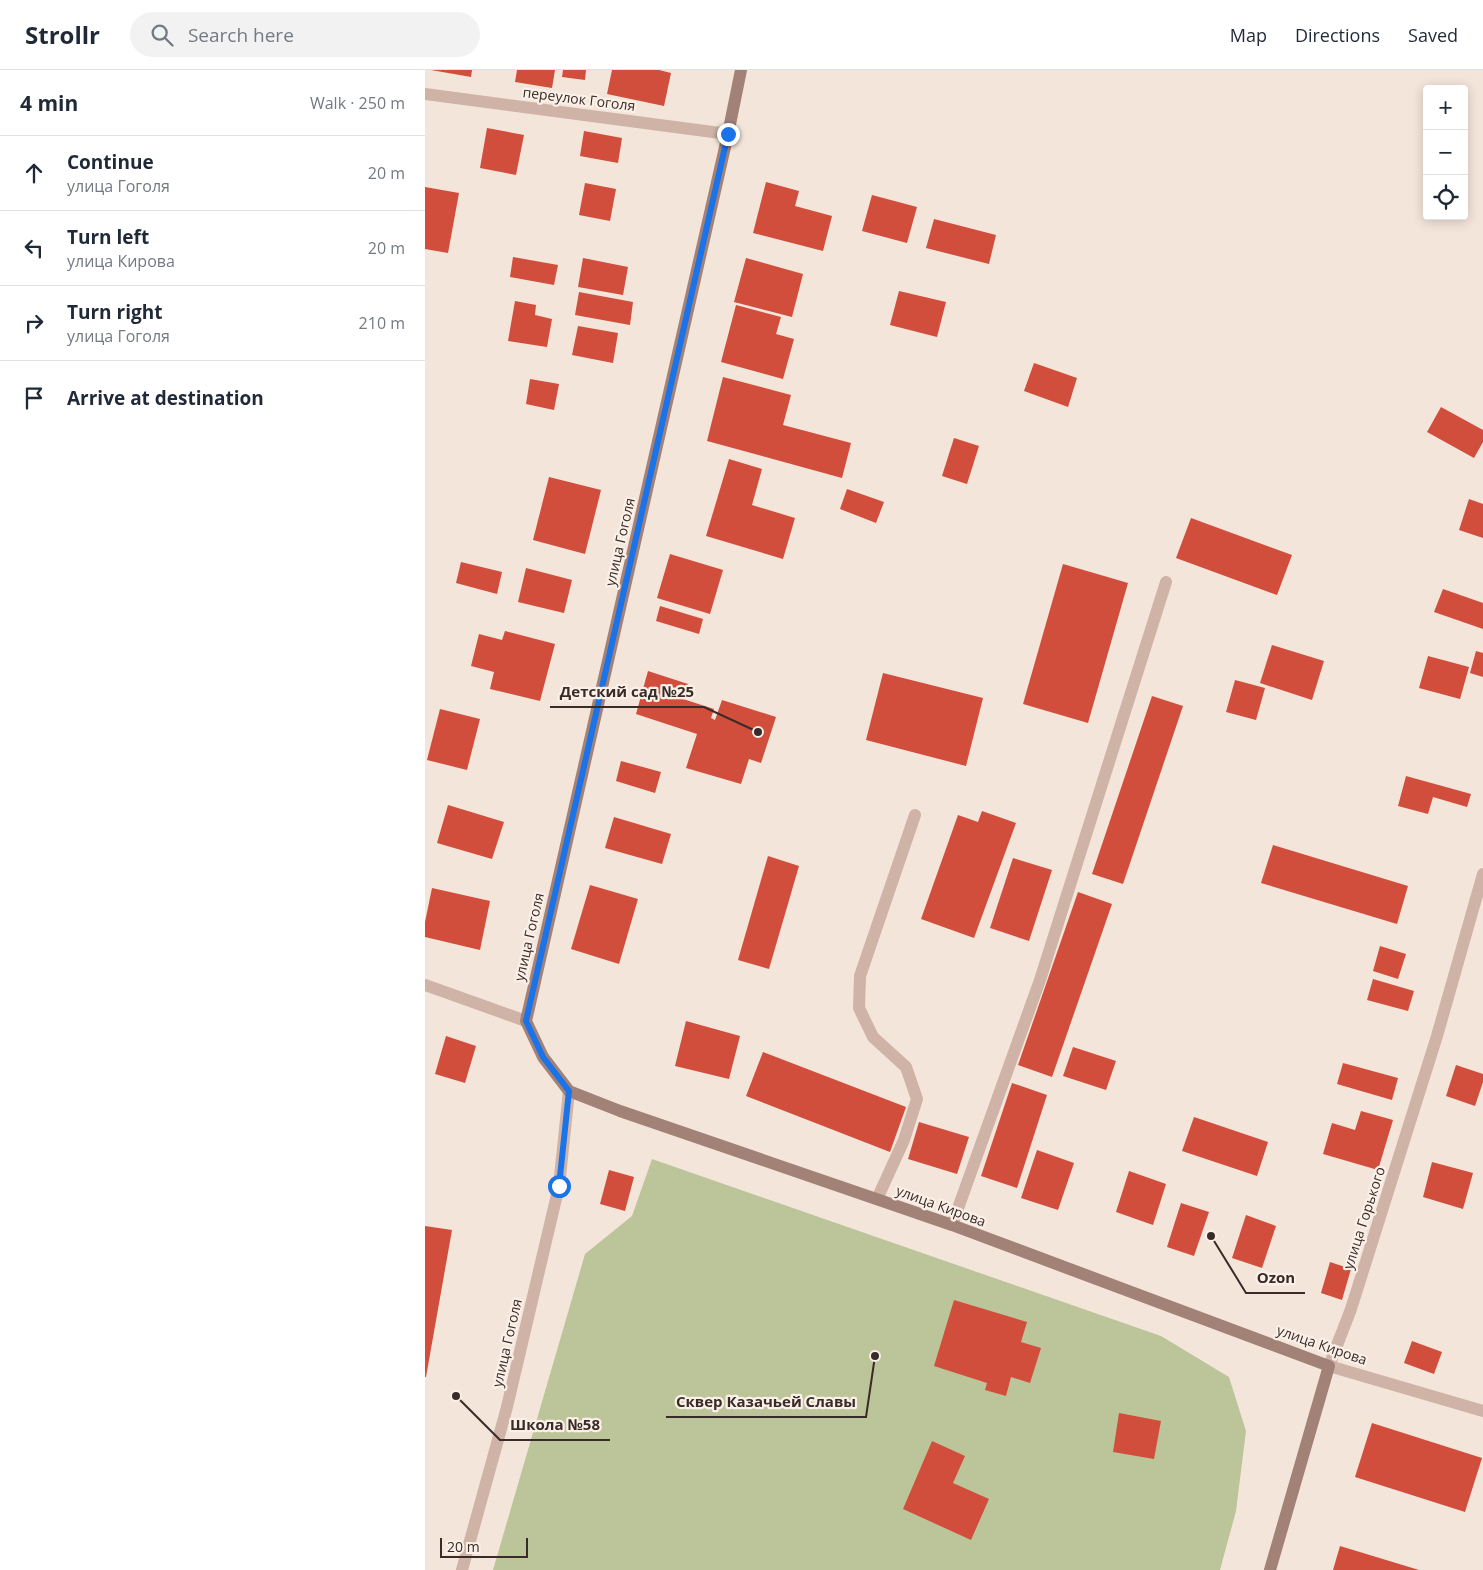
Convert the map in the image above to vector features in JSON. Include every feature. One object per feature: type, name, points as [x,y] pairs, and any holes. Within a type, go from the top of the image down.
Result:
[{"type":"main road","name":"улица Гоголя","points":[[526,1021],[741,70]]},
{"type":"main road","points":[[526,1021],[543,1057],[569,1091]]},
{"type":"main road","name":"улица Кирова","points":[[569,1091],[620,1111],[952,1226],[1329,1366]]},
{"type":"main road","name":"улица Горького","points":[[1270,1570],[1329,1366]]},
{"type":"street","name":"переулок Гоголя","points":[[425,94],[728,134]]},
{"type":"street","points":[[952,1226],[1040,980],[1166,582]]},
{"type":"street","points":[[877,1199],[905,1140],[917,1099],[906,1067],[873,1037],[869,1030],[859,1008],[860,976],[915,815]]},
{"type":"street","name":"улица Горького","points":[[1329,1366],[1351,1309],[1431,1054],[1483,874]]},
{"type":"street","points":[[425,985],[526,1021]]},
{"type":"street","name":"улица Гоголя","points":[[462,1570],[507,1407],[559,1186],[569,1091]]},
{"type":"street","name":"улица Кирова","points":[[1329,1366],[1483,1411]]},
{"type":"green space","points":[[652,1159],[1161,1336],[1229,1377],[1246,1431],[1236,1511],[1220,1570],[493,1570],[585,1254],[632,1216]]},
{"type":"building","points":[[431,70],[472,70],[471,77]]},
{"type":"building","points":[[517,70],[555,70],[552,88],[515,82]]},
{"type":"building","points":[[563,70],[586,70],[585,80],[562,77]]},
{"type":"building","points":[[612,70],[659,70],[671,73],[664,106],[607,94]]},
{"type":"building","points":[[487,128],[524,135],[516,175],[480,168]]},
{"type":"building","points":[[584,131],[622,138],[618,163],[580,156]]},
{"type":"building","points":[[766,182],[799,191],[795,206],[832,216],[823,251],[753,233]]},
{"type":"building","points":[[585,183],[616,189],[610,221],[579,215]]},
{"type":"building","points":[[425,187],[459,193],[448,253],[425,249]]},
{"type":"building","points":[[872,195],[917,207],[907,243],[862,231]]},
{"type":"building","points":[[934,219],[996,235],[989,264],[926,248]]},
{"type":"building","points":[[513,257],[558,265],[554,285],[510,277]]},
{"type":"building","points":[[583,258],[628,267],[623,295],[578,287]]},
{"type":"building","points":[[746,258],[803,274],[792,317],[734,302]]},
{"type":"building","points":[[899,291],[946,302],[937,337],[890,325]]},
{"type":"building","points":[[579,292],[633,302],[630,325],[575,315]]},
{"type":"building","points":[[515,301],[536,305],[535,315],[552,319],[547,347],[508,341]]},
{"type":"building","points":[[736,305],[781,317],[776,334],[794,339],[783,379],[721,362]]},
{"type":"building","points":[[578,326],[618,333],[613,363],[572,355]]},
{"type":"building","points":[[1034,363],[1077,378],[1068,407],[1024,391]]},
{"type":"building","points":[[723,377],[791,395],[783,425],[851,443],[842,478],[707,441]]},
{"type":"building","points":[[530,379],[559,384],[554,410],[526,404]]},
{"type":"building","points":[[1441,407],[1483,430],[1483,442],[1474,458],[1427,432]]},
{"type":"building","points":[[954,438],[979,446],[967,484],[942,476]]},
{"type":"building","points":[[729,459],[762,469],[752,505],[795,518],[783,559],[706,536]]},
{"type":"building","points":[[549,477],[601,490],[585,554],[533,540]]},
{"type":"building","points":[[847,489],[884,502],[876,523],[840,509]]},
{"type":"building","points":[[1469,499],[1483,504],[1483,538],[1459,530]]},
{"type":"building","points":[[1191,518],[1292,555],[1277,595],[1176,558]]},
{"type":"building","points":[[670,554],[723,570],[710,614],[657,598]]},
{"type":"building","points":[[461,562],[502,572],[497,594],[456,583]]},
{"type":"building","points":[[1063,564],[1128,583],[1088,723],[1023,704]]},
{"type":"building","points":[[526,568],[572,580],[564,613],[518,602]]},
{"type":"building","points":[[1443,589],[1483,603],[1483,629],[1434,612]]},
{"type":"building","points":[[660,606],[703,619],[699,634],[656,621]]},
{"type":"building","points":[[505,631],[555,644],[540,701],[490,689],[494,672],[471,666],[479,634],[502,640]]},
{"type":"building","points":[[1272,645],[1324,661],[1312,700],[1260,683]]},
{"type":"building","points":[[1476,651],[1483,653],[1483,677],[1470,673]]},
{"type":"building","points":[[1428,656],[1469,667],[1460,699],[1419,688]]},
{"type":"building","points":[[648,671],[688,684],[683,699],[714,709],[711,718],[715,720],[722,700],[776,717],[761,763],[749,759],[741,784],[686,768],[697,734],[636,714]]},
{"type":"building","points":[[883,673],[983,698],[966,766],[866,740]]},
{"type":"building","points":[[1235,680],[1265,688],[1256,720],[1226,712]]},
{"type":"building","points":[[1152,696],[1183,706],[1123,884],[1092,874]]},
{"type":"building","points":[[440,709],[480,719],[467,770],[427,760]]},
{"type":"building","points":[[621,761],[661,772],[655,793],[616,781]]},
{"type":"building","points":[[1406,776],[1471,794],[1467,807],[1433,797],[1428,814],[1398,806]]},
{"type":"building","points":[[448,805],[504,822],[492,859],[437,843]]},
{"type":"building","points":[[982,811],[1016,823],[974,938],[921,919],[958,815],[978,822]]},
{"type":"building","points":[[614,817],[671,834],[662,864],[605,848]]},
{"type":"building","points":[[1273,845],[1408,886],[1397,924],[1261,883]]},
{"type":"building","points":[[768,856],[799,866],[769,969],[738,960]]},
{"type":"building","points":[[1013,858],[1052,870],[1029,941],[990,928]]},
{"type":"building","points":[[590,885],[638,899],[619,964],[571,949]]},
{"type":"building","points":[[432,888],[490,901],[480,950],[425,937],[425,922]]},
{"type":"building","points":[[1078,892],[1112,904],[1052,1077],[1018,1065]]},
{"type":"building","points":[[1380,946],[1406,954],[1398,979],[1373,971]]},
{"type":"building","points":[[1373,979],[1414,991],[1408,1011],[1367,1000]]},
{"type":"building","points":[[686,1021],[740,1036],[729,1079],[675,1066]]},
{"type":"building","points":[[446,1036],[476,1046],[465,1083],[435,1074]]},
{"type":"building","points":[[1073,1047],[1116,1061],[1106,1090],[1063,1076]]},
{"type":"building","points":[[763,1052],[906,1107],[890,1152],[746,1096]]},
{"type":"building","points":[[1343,1063],[1398,1078],[1392,1100],[1337,1084]]},
{"type":"building","points":[[1456,1065],[1483,1074],[1483,1082],[1475,1106],[1446,1096]]},
{"type":"building","points":[[1012,1083],[1047,1095],[1017,1188],[981,1176]]},
{"type":"building","points":[[1361,1111],[1393,1120],[1378,1170],[1323,1154],[1332,1123],[1355,1130]]},
{"type":"building","points":[[1194,1117],[1268,1142],[1257,1176],[1182,1151]]},
{"type":"building","points":[[919,1122],[969,1137],[957,1174],[908,1159]]},
{"type":"building","points":[[1037,1150],[1074,1163],[1058,1210],[1021,1198]]},
{"type":"building","points":[[1432,1162],[1473,1173],[1463,1209],[1423,1197]]},
{"type":"building","points":[[609,1170],[634,1177],[625,1211],[600,1204]]},
{"type":"building","points":[[1129,1171],[1166,1184],[1153,1225],[1116,1212]]},
{"type":"building","points":[[1181,1203],[1209,1212],[1194,1256],[1167,1247]]},
{"type":"building","points":[[1246,1215],[1276,1226],[1262,1268],[1232,1258]]},
{"type":"building","points":[[425,1226],[452,1230],[426,1377],[425,1377]]},
{"type":"building","points":[[1330,1262],[1351,1269],[1342,1300],[1321,1293]]},
{"type":"building","points":[[954,1300],[1027,1322],[1021,1342],[1041,1348],[1030,1383],[1011,1377],[1006,1396],[985,1390],[987,1383],[934,1366]]},
{"type":"building","points":[[1412,1341],[1442,1352],[1434,1374],[1404,1363]]},
{"type":"building","points":[[1119,1413],[1161,1421],[1154,1459],[1113,1452]]},
{"type":"building","points":[[1372,1423],[1482,1458],[1465,1512],[1355,1477]]},
{"type":"building","points":[[932,1441],[965,1456],[953,1483],[989,1499],[971,1540],[903,1509]]},
{"type":"building","points":[[1340,1546],[1419,1570],[1333,1570]]},
{"type":"place","name":"Детский сад №25","points":[[758,732]]},
{"type":"place","name":"Ozon","points":[[1211,1236]]},
{"type":"place","name":"Сквер Казачьей Славы","points":[[875,1356]]},
{"type":"place","name":"Школа №58","points":[[456,1396]]},
{"type":"route","points":[[559,1186],[569,1091],[543,1057],[526,1021],[728,134]]}]
